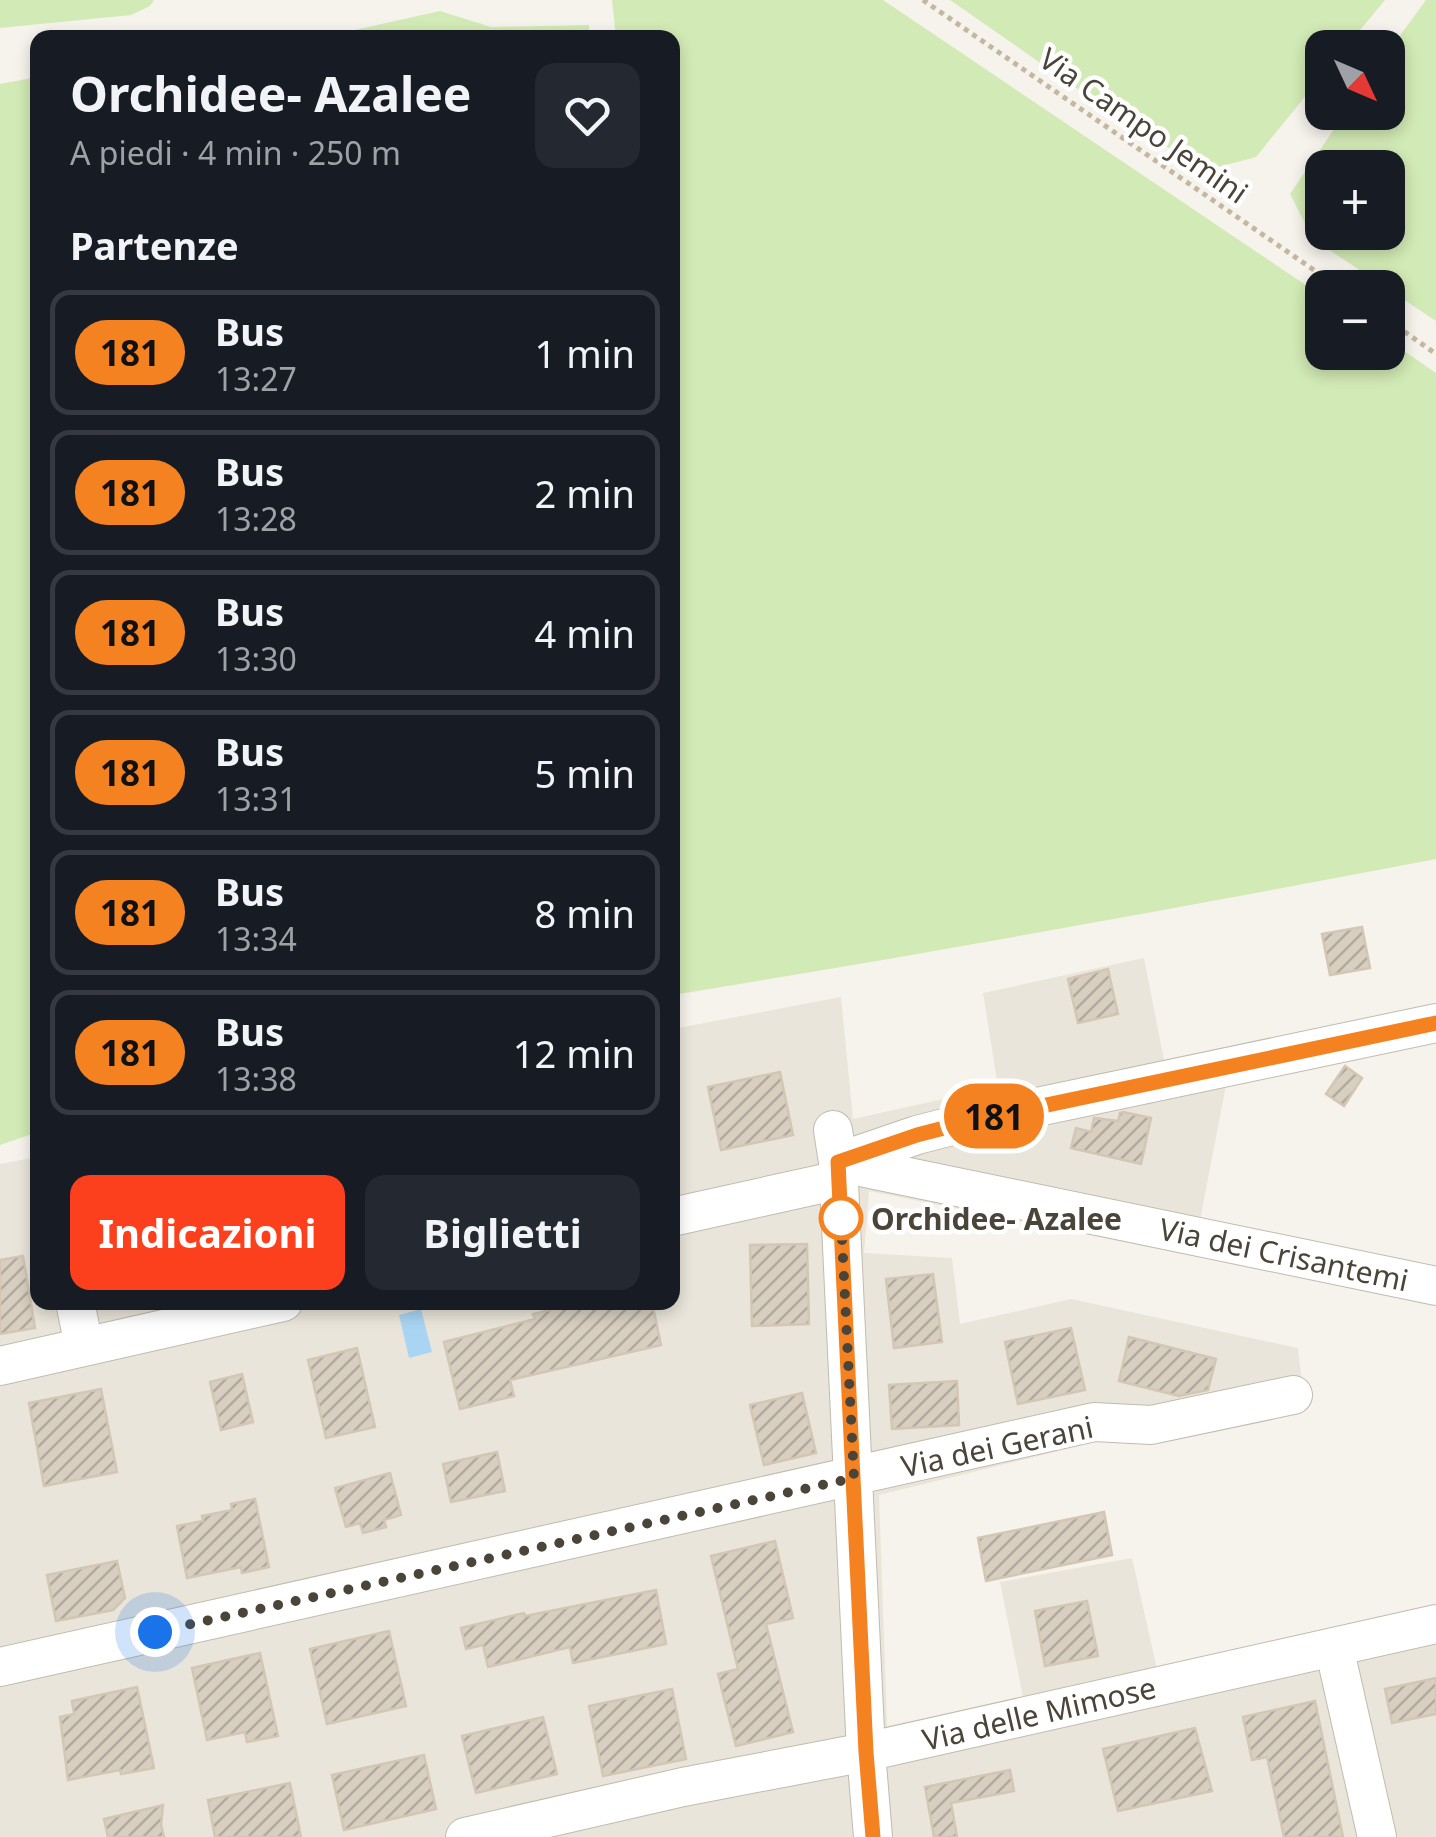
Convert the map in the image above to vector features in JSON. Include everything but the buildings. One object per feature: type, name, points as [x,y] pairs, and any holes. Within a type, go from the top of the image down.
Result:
[{"type":"street","points":[[680,1213],[837,1158],[971,1121],[1436,1023]]},
{"type":"street","points":[[837,1158],[873,1837]]},
{"type":"street","name":"Via dei Crisantemi","points":[[837,1158],[1436,1286]]},
{"type":"street","points":[[76,1310],[84,1346]]},
{"type":"street","points":[[0,1366],[248,1310]]},
{"type":"street","name":"Via dei Gerani","points":[[0,1667],[1094,1422],[1151,1425],[1293,1396]]},
{"type":"street","name":"Via delle Mimose","points":[[465,1837],[1436,1624]]},
{"type":"street","points":[[1334,1647],[1377,1837]]},
{"type":"path","name":"Via Campo Jemini","points":[[923,0],[1314,270]]},
{"type":"path","points":[[1405,332],[1436,354]]},
{"type":"shaded area","points":[[1144,958],[1164,1060],[1233,1049],[1193,1256],[869,1191],[864,1253],[952,1258],[960,1324],[1071,1299],[1298,1348],[1304,1403],[1108,1439],[879,1495],[887,1726],[1023,1697],[1000,1582],[1132,1558],[1157,1669],[1436,1609],[1436,1837],[0,1837],[0,1164],[30,1158],[30,1310],[680,1310],[680,1028],[841,997],[853,1119],[998,1087],[983,993]]},
{"type":"green space","points":[[0,0],[154,0],[131,15],[0,28]]},
{"type":"green space","points":[[612,0],[883,0],[1305,285],[1305,370],[1405,370],[1405,352],[1436,373],[1436,859],[680,994],[680,30],[615,30]]},
{"type":"green space","points":[[950,0],[1385,0],[1360,30],[1305,30],[1305,97],[1256,157],[1207,170],[1131,126]]},
{"type":"green space","points":[[1426,0],[1436,0],[1436,321],[1405,300],[1405,270],[1360,270],[1330,250],[1405,250],[1405,150],[1320,150],[1333,130],[1405,130],[1404,30]]},
{"type":"green space","points":[[440,11],[491,27],[589,25],[589,30],[354,30]]},
{"type":"green space","points":[[30,78],[30,1135],[0,1145],[0,84]]},
{"type":"green space","points":[[1305,172],[1305,223],[1290,194]]},
{"type":"water","points":[[421,1310],[432,1352],[409,1358],[399,1315]]},
{"type":"bus line","name":"181","points":[[873,1837],[838,1162],[917,1135],[1026,1108],[1436,1023]]},
{"type":"place","name":"Orchidee- Azalee","points":[[841,1218]]},
{"type":"route","points":[[155,1632],[854,1478],[841,1218]]}]
